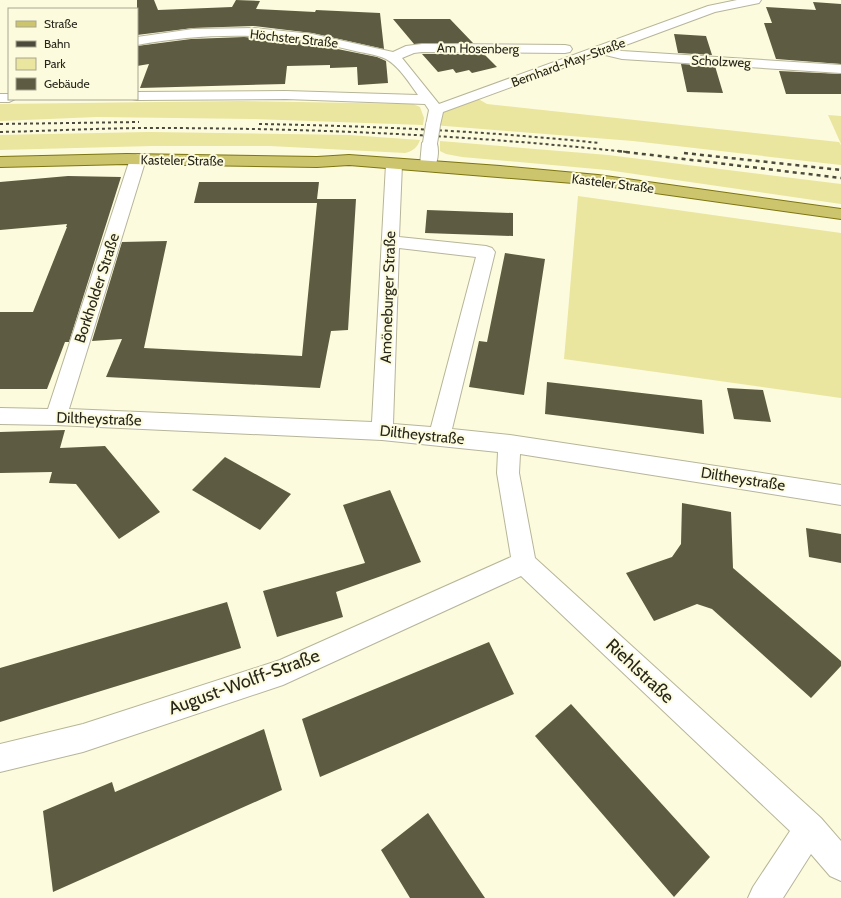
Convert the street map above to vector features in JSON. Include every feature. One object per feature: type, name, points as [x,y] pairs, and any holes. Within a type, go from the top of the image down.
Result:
[{"type":"main road","name":"Kasteler Straße","points":[[0,162],[138,159],[317,162],[348,166],[389,164],[428,165],[598,180],[841,214]]},
{"type":"main road","name":"Kasteler Straße","points":[[0,166],[47,161]]},
{"type":"street","name":"Bernhard-May-Straße","points":[[432,105],[601,50],[712,9],[755,0]]},
{"type":"street","name":"Höchster Straße","points":[[138,41],[187,33],[252,32],[320,38],[393,57]]},
{"type":"street","name":"Am Hosenberg","points":[[393,57],[411,49],[422,48],[565,49]]},
{"type":"street","name":"Scholzweg","points":[[601,50],[622,55],[841,69]]},
{"type":"street","points":[[393,57],[432,105],[433,125],[428,165]]},
{"type":"street","points":[[138,96],[286,95],[432,105]]},
{"type":"street","name":"Borkholder Straße","points":[[56,417],[138,159]]},
{"type":"street","name":"Amöneburger Straße","points":[[382,431],[391,242],[389,164]]},
{"type":"street","points":[[391,242],[486,252],[439,437]]},
{"type":"street","name":"Diltheystraße","points":[[0,416],[382,431],[510,444],[841,495]]},
{"type":"street","points":[[510,444],[508,473],[524,563]]},
{"type":"street","name":"August-Wolff-Straße","points":[[0,758],[83,738],[283,672],[524,563]]},
{"type":"street","name":"Riehlstraße","points":[[524,563],[810,829],[841,865]]},
{"type":"street","points":[[764,898],[810,829]]},
{"type":"green space","points":[[473,96],[487,104],[839,142],[841,145],[841,165],[633,141],[433,125],[436,110]]},
{"type":"green space","points":[[240,101],[413,104],[420,107],[424,118],[423,125],[253,119],[97,117],[0,121],[0,104]]},
{"type":"green space","points":[[828,115],[841,116],[841,144]]},
{"type":"green space","points":[[148,132],[349,135],[420,140],[414,149],[405,153],[270,146],[152,146],[0,150],[0,135]]},
{"type":"green space","points":[[440,141],[608,155],[841,184],[841,204],[607,170],[462,157],[446,154],[440,151]]},
{"type":"green space","points":[[578,196],[841,233],[841,398],[564,359]]},
{"type":"building","points":[[137,0],[154,0],[158,10],[232,7],[236,0],[260,1],[256,9],[380,13],[384,49],[312,33],[253,26],[193,28],[138,35]]},
{"type":"building","points":[[813,2],[841,4],[841,64],[776,59],[764,23],[772,23],[766,7],[816,10]]},
{"type":"building","points":[[393,19],[450,19],[473,43],[414,44]]},
{"type":"building","points":[[674,34],[706,36],[712,55],[678,53]]},
{"type":"building","points":[[244,37],[298,41],[377,57],[386,61],[388,83],[358,85],[357,67],[330,68],[330,65],[287,66],[285,84],[140,88],[149,64],[138,66],[138,46],[191,39]]},
{"type":"building","points":[[422,54],[484,54],[497,67],[472,73],[469,70],[456,73],[453,69],[438,72]]},
{"type":"building","points":[[681,64],[715,66],[723,93],[687,92]]},
{"type":"building","points":[[779,71],[841,74],[841,94],[786,94]]},
{"type":"building","points":[[68,176],[121,177],[69,342],[65,342],[47,389],[0,389],[0,312],[33,312],[67,224],[0,230],[0,182]]},
{"type":"building","points":[[199,182],[319,182],[317,199],[356,199],[348,330],[331,331],[320,388],[106,377],[122,339],[92,341],[122,242],[167,241],[144,348],[302,356],[317,203],[194,203]]},
{"type":"building","points":[[427,210],[513,213],[513,236],[425,233]]},
{"type":"building","points":[[505,253],[545,259],[524,395],[469,387],[479,341],[487,342]]},
{"type":"building","points":[[547,382],[702,400],[704,434],[545,414]]},
{"type":"building","points":[[727,388],[763,390],[771,422],[734,419]]},
{"type":"building","points":[[65,430],[60,448],[105,446],[160,512],[119,539],[76,484],[49,483],[52,472],[0,473],[0,432]]},
{"type":"building","points":[[225,457],[291,494],[260,530],[192,490]]},
{"type":"building","points":[[390,490],[421,562],[336,592],[343,617],[277,637],[263,591],[365,563],[343,505]]},
{"type":"building","points":[[682,503],[731,512],[733,568],[841,661],[841,666],[811,698],[712,609],[697,604],[654,621],[626,573],[672,557],[681,544]]},
{"type":"building","points":[[806,528],[841,534],[841,563],[809,557]]},
{"type":"building","points":[[227,602],[241,648],[0,722],[0,668]]},
{"type":"building","points":[[489,642],[514,694],[320,777],[302,719]]},
{"type":"building","points":[[571,704],[710,857],[674,897],[535,736]]},
{"type":"building","points":[[264,729],[282,790],[53,892],[43,811],[112,782],[115,792]]},
{"type":"building","points":[[428,813],[485,898],[410,898],[381,850]]},
{"type":"railway","points":[[0,124],[139,122]]},
{"type":"railway","points":[[259,124],[429,130],[514,135],[599,143]]},
{"type":"railway","points":[[0,132],[113,128],[270,129],[449,137],[622,152]]},
{"type":"railway","points":[[618,151],[622,152]]},
{"type":"railway","points":[[622,152],[627,152]]},
{"type":"railway","points":[[622,152],[841,178]]},
{"type":"railway","points":[[684,153],[841,170]]}]
